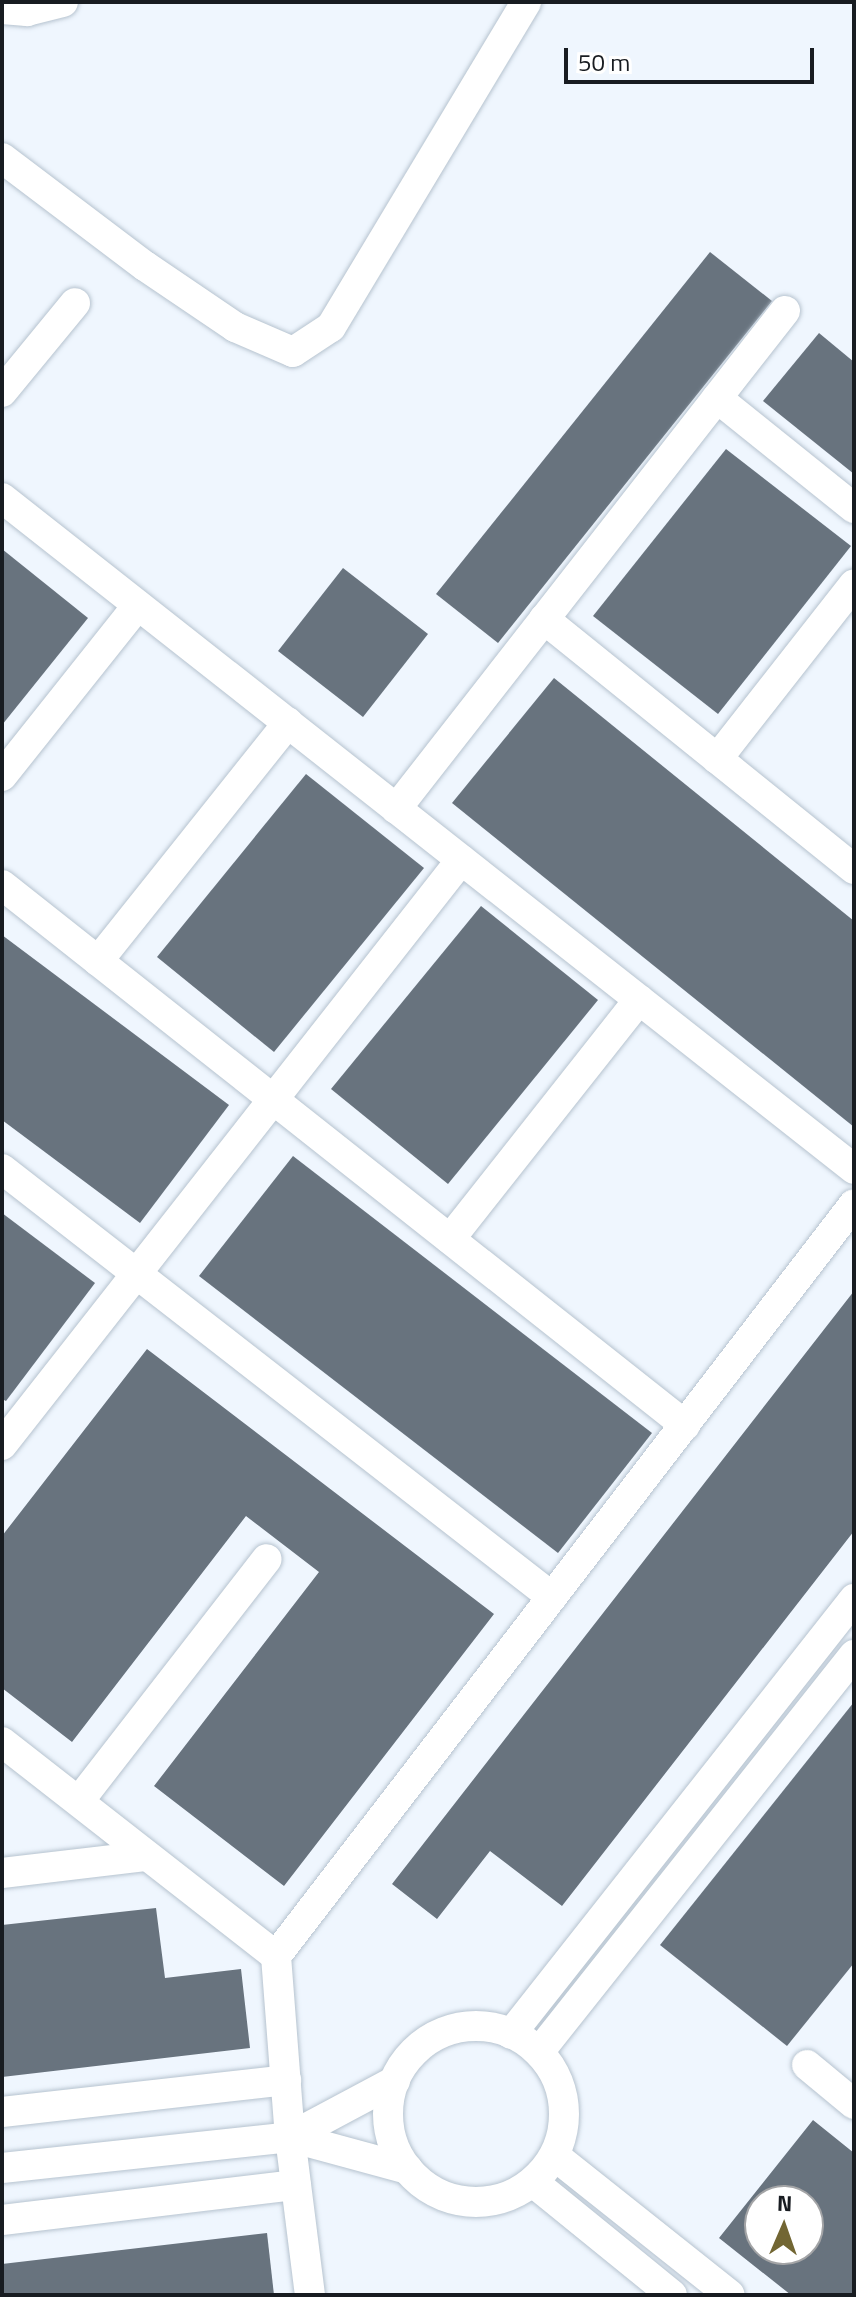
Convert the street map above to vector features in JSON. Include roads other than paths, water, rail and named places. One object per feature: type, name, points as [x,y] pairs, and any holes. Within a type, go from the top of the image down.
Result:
[{"type":"street","points":[[2,9],[27,11],[63,2]]},
{"type":"street","points":[[2,158],[145,266],[235,327],[293,352],[331,327],[526,2]]},
{"type":"street","points":[[2,392],[75,303]]},
{"type":"street","points":[[396,809],[785,311]]},
{"type":"street","points":[[717,398],[854,508]]},
{"type":"street","points":[[2,498],[854,1169]]},
{"type":"street","points":[[717,759],[854,584]]},
{"type":"street","points":[[2,776],[138,605]]},
{"type":"street","points":[[544,619],[717,759],[849,856]]},
{"type":"street","points":[[98,961],[288,723]]},
{"type":"street","points":[[2,1445],[461,860]]},
{"type":"street","points":[[2,885],[685,1425]]},
{"type":"street","points":[[450,1239],[639,1000]]},
{"type":"street","points":[[2,1169],[552,1597]]},
{"type":"street","points":[[310,2295],[290,2137],[276,1956],[854,1204]]},
{"type":"street","points":[[79,1801],[267,1559]]},
{"type":"street","points":[[511,2034],[854,1599]]},
{"type":"street","points":[[539,2052],[854,1655]]},
{"type":"street","points":[[2,1742],[276,1956]]},
{"type":"street","points":[[2,1873],[147,1856]]},
{"type":"street","points":[[485,2026],[511,2034],[519,2036],[539,2052],[562,2088],[565,2123],[555,2156],[533,2182],[502,2199],[467,2202],[434,2191],[408,2169],[391,2139],[388,2105],[398,2071],[420,2045],[451,2029],[485,2026]]},
{"type":"street","points":[[807,2065],[854,2104]]},
{"type":"street","points":[[2,2112],[286,2080]]},
{"type":"street","points":[[290,2137],[395,2081]]},
{"type":"street","points":[[2,2168],[290,2137],[408,2169]]},
{"type":"street","points":[[555,2156],[730,2295]]},
{"type":"street","points":[[533,2182],[672,2295]]},
{"type":"street","points":[[2,2220],[296,2185]]}]
